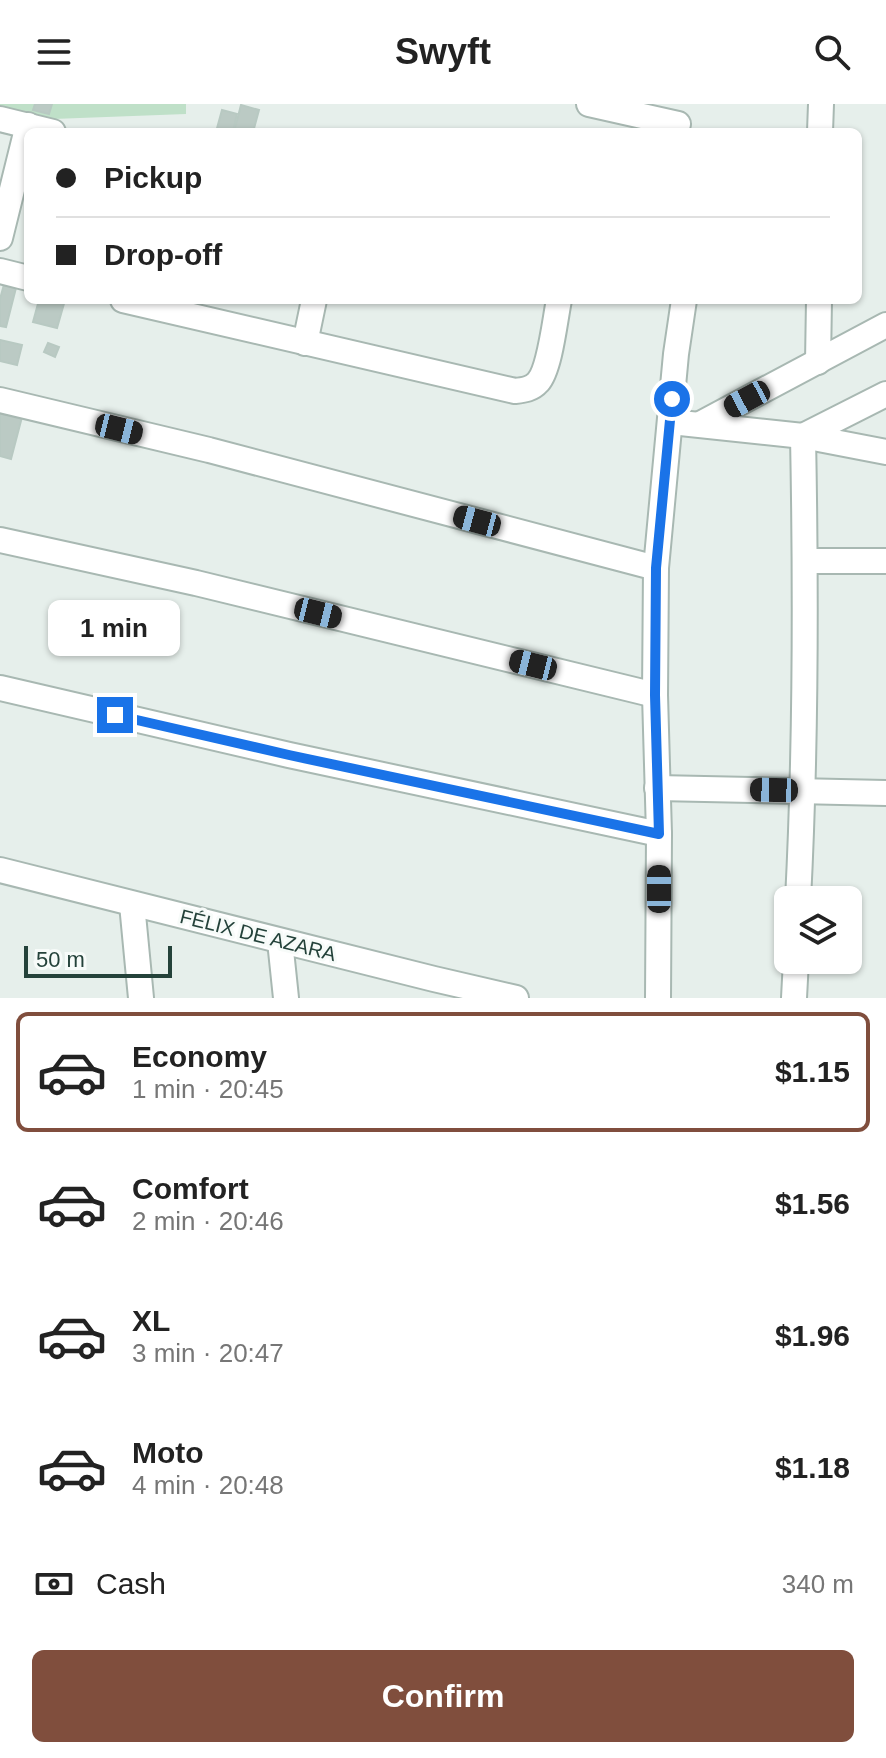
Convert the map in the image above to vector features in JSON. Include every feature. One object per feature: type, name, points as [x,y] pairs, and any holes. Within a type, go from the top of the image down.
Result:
[{"type":"street","points":[[589,104],[679,120]]},
{"type":"street","points":[[820,128],[821,104]]},
{"type":"street","points":[[0,119],[39,128]]},
{"type":"street","points":[[0,238],[24,141]]},
{"type":"street","points":[[0,271],[24,277]]},
{"type":"street","points":[[140,304],[515,391],[537,385],[545,373],[558,304]]},
{"type":"street","points":[[305,343],[313,304]]},
{"type":"street","points":[[658,998],[656,568],[683,304]]},
{"type":"street","points":[[818,362],[819,304]]},
{"type":"street","points":[[700,424],[886,325]]},
{"type":"street","points":[[803,436],[886,394]]},
{"type":"street","points":[[0,400],[209,450],[656,568]]},
{"type":"street","points":[[671,422],[803,436],[886,452]]},
{"type":"street","points":[[799,886],[804,791],[806,561],[803,436]]},
{"type":"street","points":[[0,540],[196,583],[655,695]]},
{"type":"street","points":[[806,561],[886,561]]},
{"type":"street","points":[[0,688],[289,755],[659,834]]},
{"type":"street","points":[[657,788],[886,793]]},
{"type":"street","name":"FÉLIX DE AZARA","points":[[0,870],[280,941],[435,989],[516,998]]},
{"type":"street","points":[[132,904],[141,998]]},
{"type":"street","points":[[280,941],[286,998]]},
{"type":"street","points":[[794,998],[795,974]]},
{"type":"green space","points":[[0,104],[186,104],[186,114],[0,121]]},
{"type":"building","points":[[35,104],[52,104],[49,114],[33,110]]},
{"type":"building","points":[[241,105],[259,110],[254,128],[235,128]]},
{"type":"building","points":[[222,110],[237,114],[234,128],[217,128]]},
{"type":"building","points":[[5,281],[17,284],[6,327],[0,326],[0,299]]},
{"type":"building","points":[[38,304],[64,304],[57,328],[33,322]]},
{"type":"building","points":[[0,340],[22,345],[17,365],[0,361]]},
{"type":"building","points":[[48,343],[59,347],[55,357],[44,352]]},
{"type":"building","points":[[0,411],[22,417],[11,459],[0,456]]},
{"type":"route","points":[[115,715],[659,834],[655,695],[656,568],[672,399]]}]
